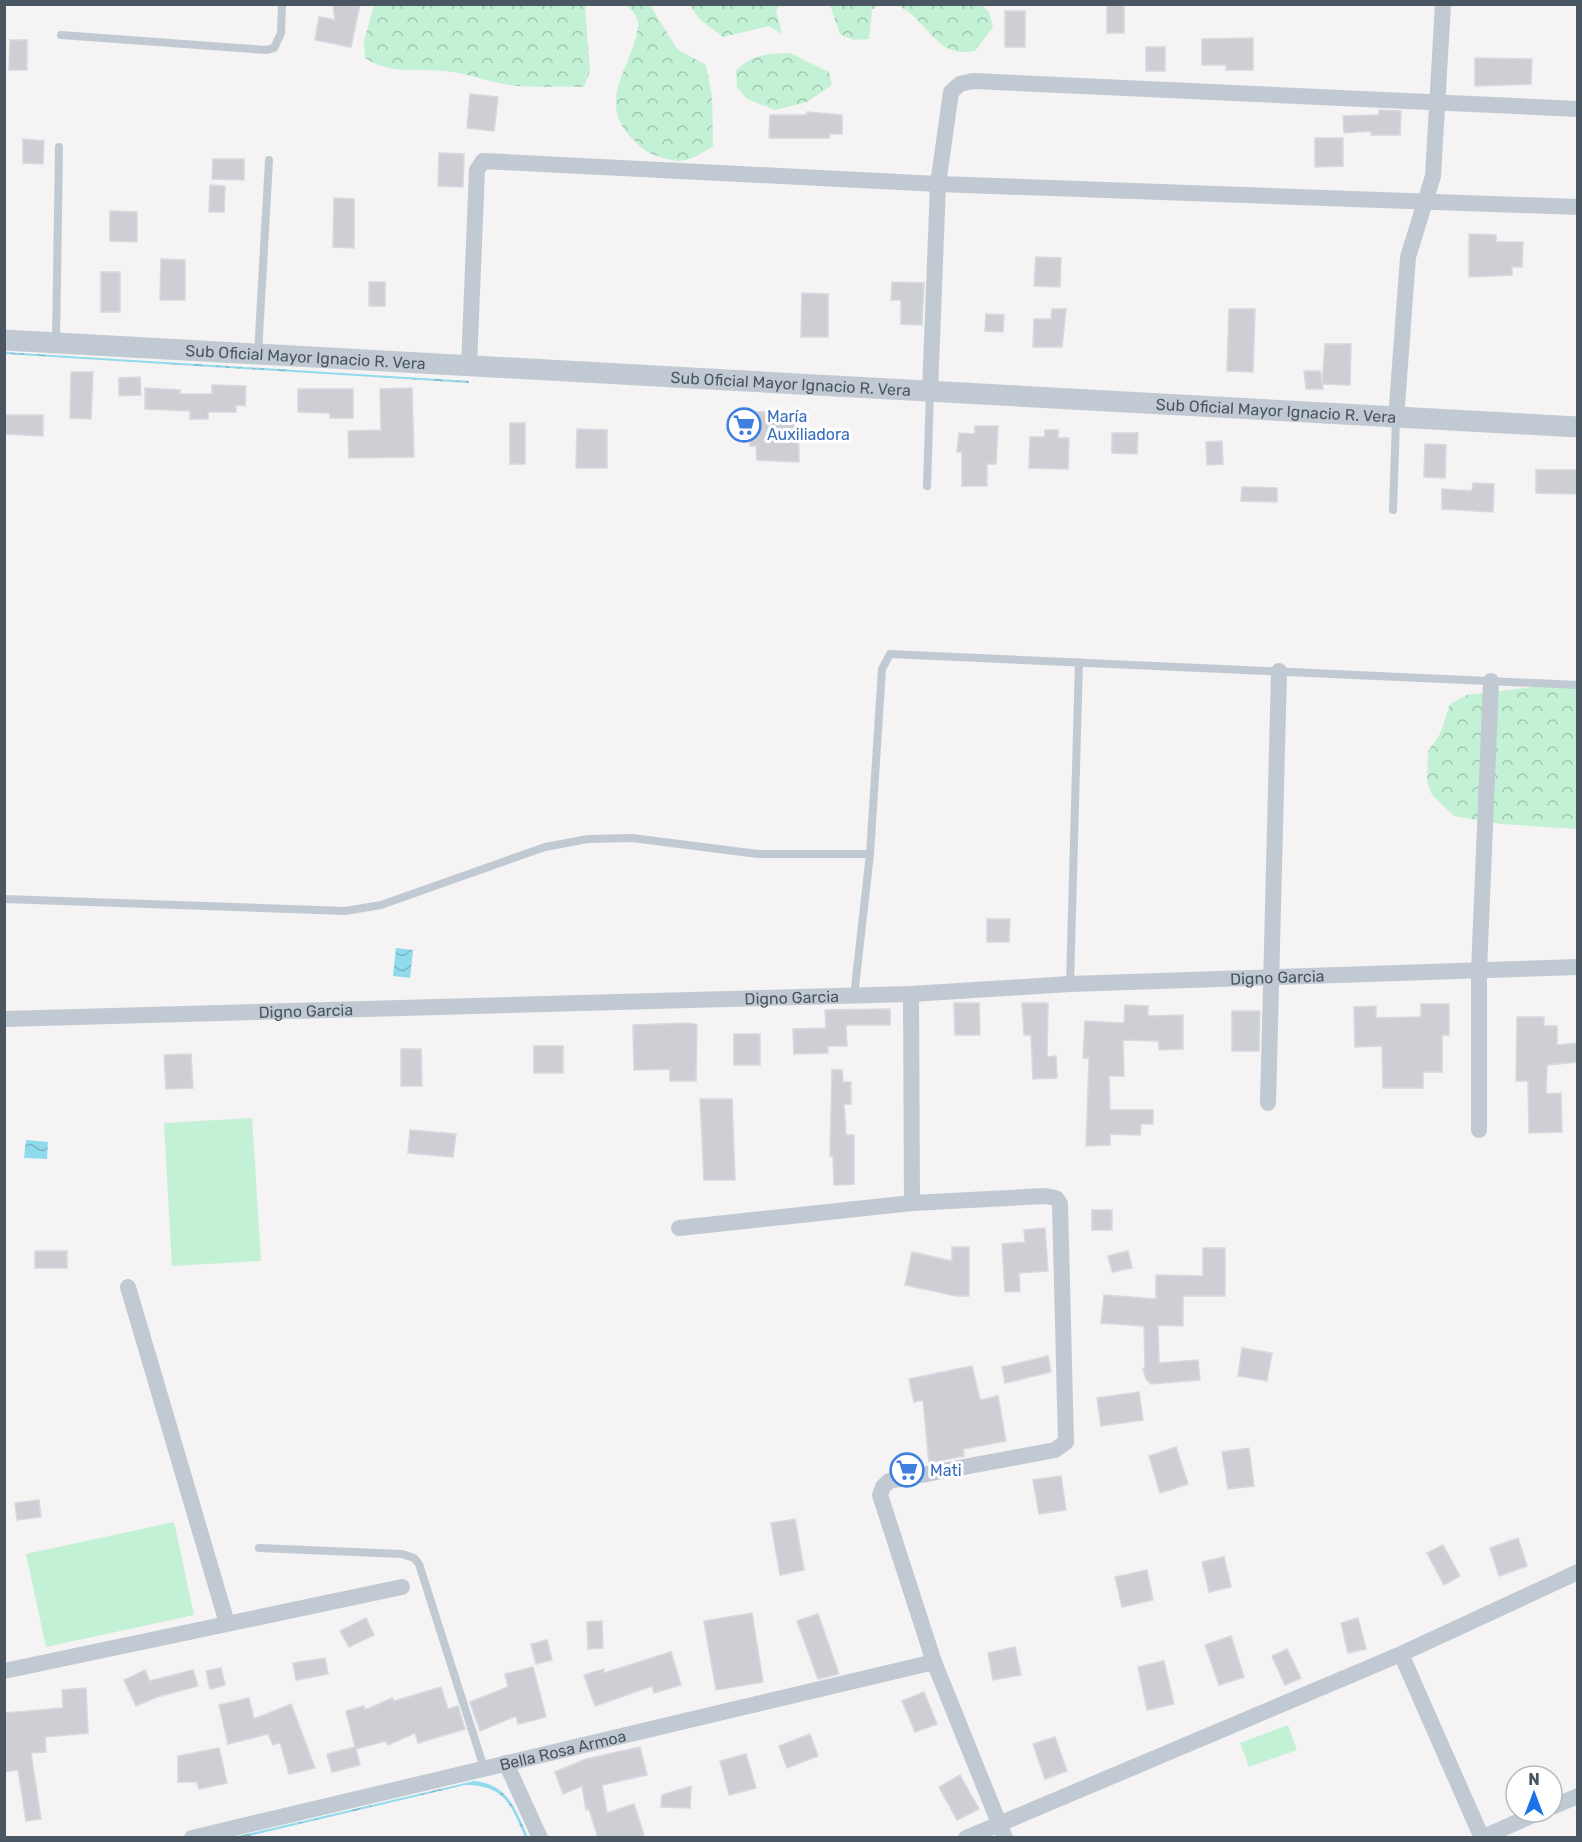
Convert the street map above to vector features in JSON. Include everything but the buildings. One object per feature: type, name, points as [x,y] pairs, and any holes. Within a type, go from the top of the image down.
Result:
[{"type":"street","points":[[1396,419],[1408,257],[1433,176],[1443,4]]},
{"type":"street","points":[[930,392],[938,184],[951,92],[960,84],[973,81],[1578,110]]},
{"type":"street","points":[[469,366],[477,170],[483,161],[938,184],[1578,207]]},
{"type":"street","name":"Sub Oficial Mayor Ignacio R. Vera","points":[[4,340],[1396,419],[1578,427]]},
{"type":"street","points":[[1268,1103],[1279,671]]},
{"type":"street","points":[[1479,1130],[1479,971],[1491,681]]},
{"type":"street","name":"Digno Garcia","points":[[4,1019],[854,996],[1070,984],[1578,967]]},
{"type":"street","points":[[911,994],[912,1203]]},
{"type":"street","points":[[679,1228],[912,1203],[1044,1196],[1056,1198],[1061,1210],[1066,1442],[1055,1450],[889,1481],[883,1487],[880,1495],[934,1662],[1002,1831]]},
{"type":"street","points":[[128,1287],[227,1623]]},
{"type":"street","points":[[966,1838],[1002,1831],[1401,1654],[1578,1572]]},
{"type":"street","points":[[4,1671],[402,1587]]},
{"type":"street","points":[[1401,1654],[1482,1837],[1512,1824]]},
{"type":"street","name":"Bella Rosa Armoa","points":[[192,1838],[934,1662]]},
{"type":"street","points":[[506,1763],[540,1838]]},
{"type":"street","points":[[1564,1802],[1578,1796]]},
{"type":"lane","points":[[61,35],[266,50],[274,48],[279,41],[282,4]]},
{"type":"lane","points":[[56,343],[58,147]]},
{"type":"lane","points":[[258,354],[269,160]]},
{"type":"lane","points":[[927,486],[930,392]]},
{"type":"lane","points":[[1393,510],[1396,419]]},
{"type":"lane","points":[[854,996],[870,854],[882,669],[886,657],[896,653],[1578,685]]},
{"type":"lane","points":[[1070,984],[1079,662]]},
{"type":"lane","points":[[4,898],[345,911],[381,905],[545,847],[588,839],[632,838],[758,854],[870,854]]},
{"type":"lane","points":[[259,1548],[402,1554],[414,1558],[419,1564],[484,1768]]},
{"type":"green space","points":[[374,5],[585,5],[590,71],[584,87],[537,87],[501,84],[453,72],[384,67],[365,58],[364,41]]},
{"type":"green space","points":[[625,5],[650,5],[677,49],[706,65],[712,96],[713,146],[691,159],[672,160],[650,153],[629,135],[620,122],[616,109],[616,95],[638,27],[634,14]]},
{"type":"green space","points":[[690,5],[780,5],[776,10],[782,34],[769,26],[723,37],[699,19]]},
{"type":"green space","points":[[830,5],[878,5],[872,10],[869,39],[854,40],[840,34]]},
{"type":"green space","points":[[897,5],[982,5],[989,12],[993,27],[975,51],[961,52],[941,44],[908,12]]},
{"type":"green space","points":[[790,53],[829,72],[832,85],[807,102],[775,110],[747,99],[737,87],[736,71],[748,61],[767,55]]},
{"type":"green space","points":[[1547,685],[1577,685],[1577,829],[1502,824],[1454,816],[1432,795],[1427,781],[1428,751],[1440,734],[1450,704],[1467,695]]},
{"type":"green space","points":[[252,1118],[261,1261],[172,1266],[164,1123]]},
{"type":"green space","points":[[174,1522],[194,1615],[46,1647],[26,1554]]},
{"type":"green space","points":[[1288,1725],[1297,1750],[1249,1767],[1240,1743]]},
{"type":"water","points":[[4,352],[469,381],[469,383],[5,354]]},
{"type":"water","points":[[396,948],[413,950],[410,978],[393,976]]},
{"type":"water","points":[[26,1140],[48,1142],[47,1159],[24,1158]]},
{"type":"water","points":[[474,1781],[486,1783],[503,1793],[515,1808],[528,1837],[525,1837],[510,1806],[498,1793],[478,1786],[465,1785],[245,1837],[230,1838]]},
{"type":"place","name":"María Auxiliadora","points":[[744,425]]},
{"type":"place","name":"Mati","points":[[907,1470]]}]
